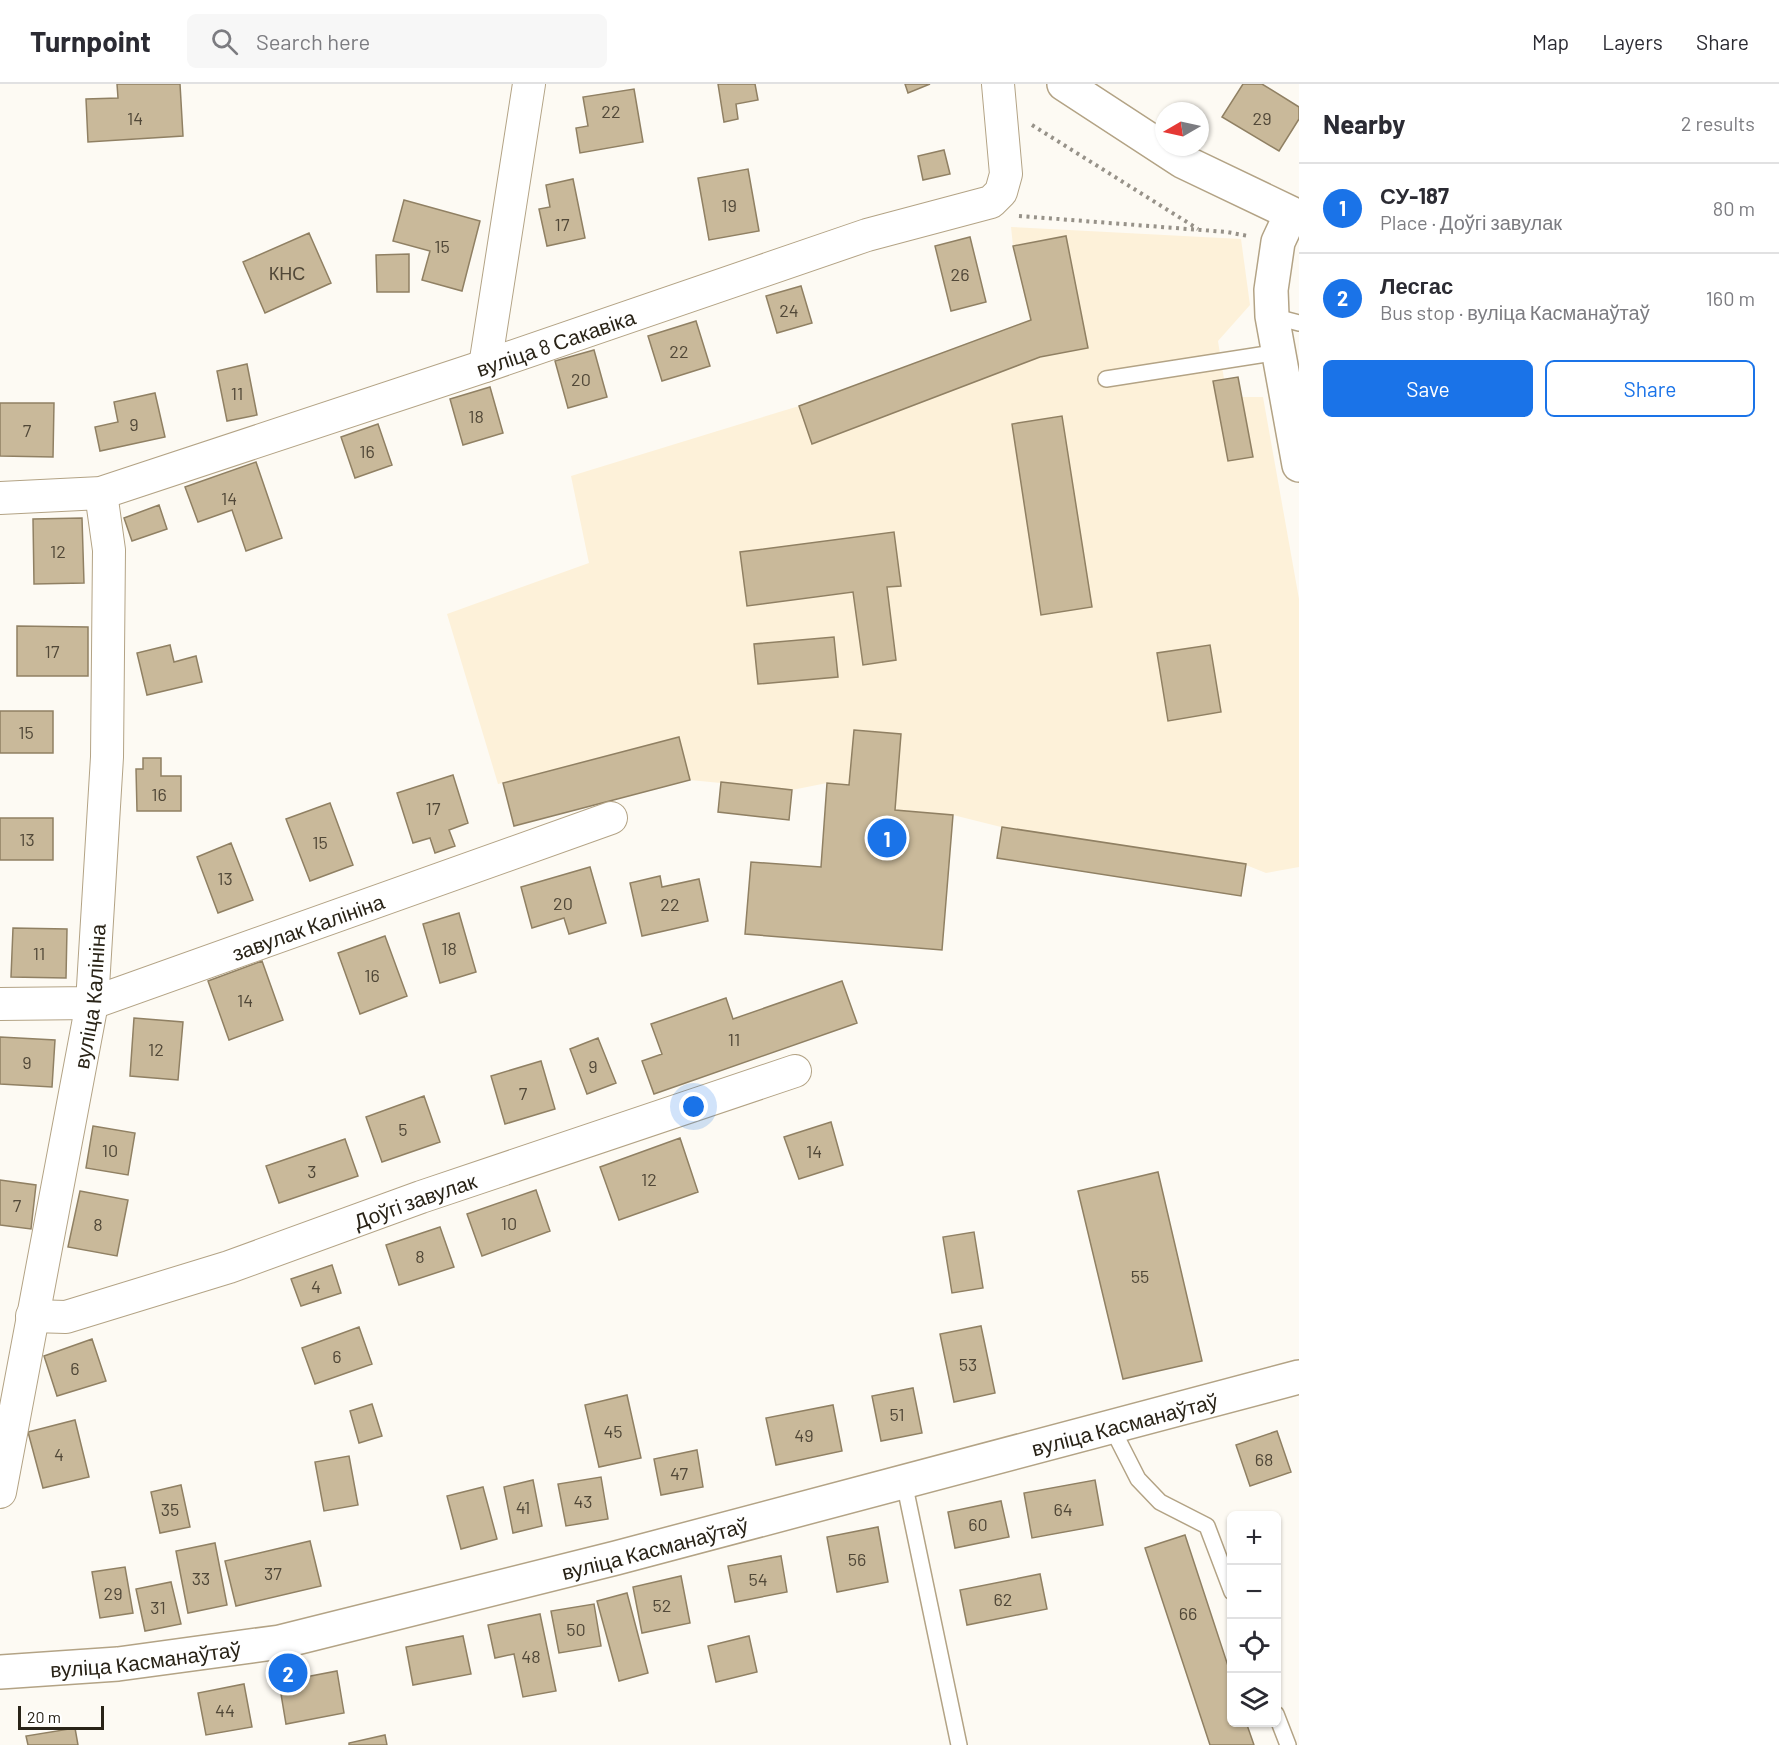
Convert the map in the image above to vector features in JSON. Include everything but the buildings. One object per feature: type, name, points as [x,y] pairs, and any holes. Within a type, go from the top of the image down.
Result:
[{"type":"main road","points":[[1064,84],[1182,161],[1289,224],[1271,290],[1286,320],[1279,352],[1299,465]]},
{"type":"main road","name":"вуліца Касманаўтаў","points":[[0,1672],[118,1664],[279,1642],[616,1558],[1299,1377]]},
{"type":"street","points":[[485,366],[530,84]]},
{"type":"street","points":[[991,202],[1001,192],[1006,174],[998,94]]},
{"type":"street","name":"вуліца 8 Сакавіка","points":[[0,498],[101,493],[485,366],[867,235],[991,202]]},
{"type":"street","name":"вуліца Калініна","points":[[0,1492],[92,1003],[107,757],[110,550],[101,493]]},
{"type":"street","name":"завулак Калініна","points":[[0,1004],[92,1003],[611,818]]},
{"type":"street","name":"Доўгі завулак","points":[[32,1316],[66,1317],[219,1270],[421,1197],[795,1071]]},
{"type":"lane","points":[[1106,379],[1279,352]]},
{"type":"lane","points":[[1112,1428],[1138,1479],[1160,1502],[1207,1526],[1227,1579]]},
{"type":"lane","points":[[904,1482],[959,1745]]},
{"type":"lane","points":[[1281,1727],[1288,1745]]},
{"type":"path","points":[[998,94],[1199,230]]},
{"type":"path","points":[[991,202],[1004,215],[1199,230],[1227,231],[1289,224]]},
{"type":"shaded area","points":[[1011,227],[1241,239],[1250,305],[1218,341],[1224,379],[1238,377],[1242,397],[1263,397],[1299,599],[1299,867],[1266,873],[1246,865],[1241,896],[997,858],[1001,827],[953,815],[895,810],[901,734],[854,730],[849,785],[827,783],[792,790],[690,780],[514,826],[503,783],[498,784],[447,614],[589,563],[571,476],[799,406],[1030,320],[1013,246]]},
{"type":"place","name":"СУ-187","points":[[887,838]]},
{"type":"place","name":"Лесгас","points":[[288,1673]]}]
